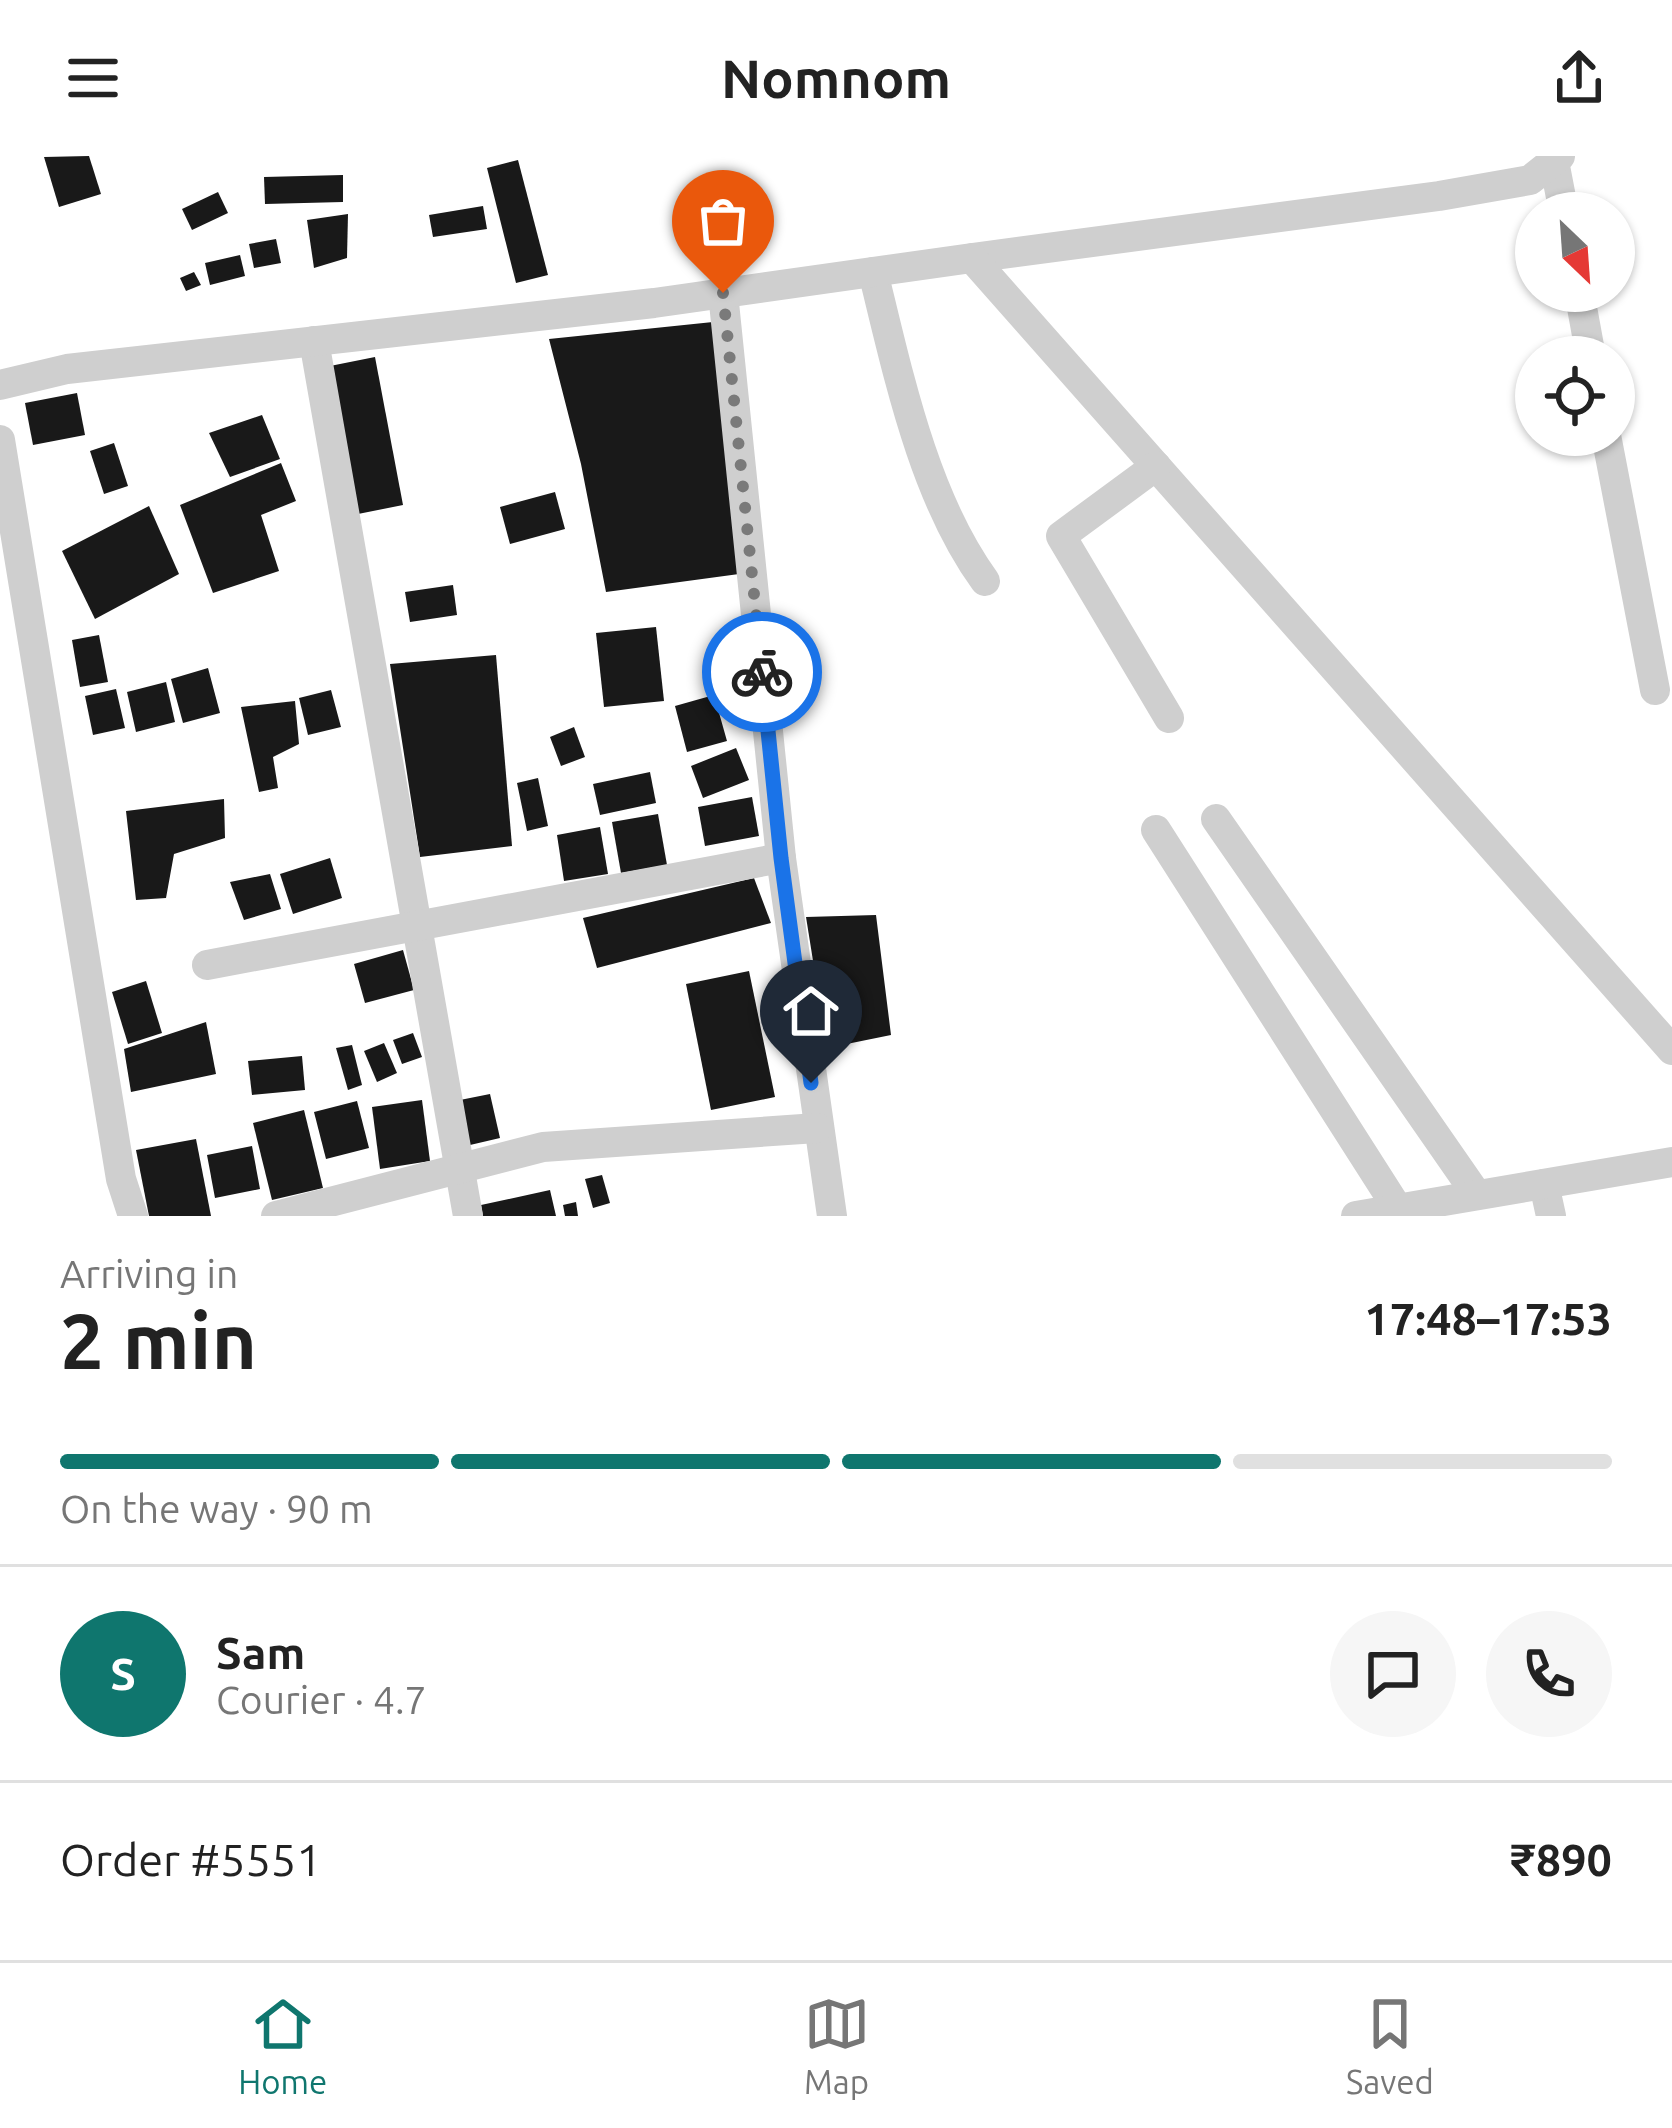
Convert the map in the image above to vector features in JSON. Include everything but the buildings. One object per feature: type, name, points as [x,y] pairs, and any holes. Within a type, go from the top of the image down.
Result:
[{"type":"street","points":[[1557,158],[1561,192]]},
{"type":"street","points":[[0,385],[67,369],[723,293],[1439,196],[1530,180],[1557,158]]},
{"type":"street","points":[[973,258],[1672,1050]]},
{"type":"street","points":[[873,272],[912,430],[969,559],[985,581]]},
{"type":"street","points":[[723,293],[781,858],[832,1216]]},
{"type":"street","points":[[314,341],[468,1216]]},
{"type":"street","points":[[0,440],[121,1180],[133,1216]]},
{"type":"street","points":[[1610,456],[1655,690]]},
{"type":"street","points":[[1156,466],[1061,536],[1168,718]]},
{"type":"street","points":[[1216,820],[1477,1196]]},
{"type":"street","points":[[1156,830],[1398,1209]]},
{"type":"street","points":[[207,965],[781,858]]},
{"type":"street","points":[[275,1216],[543,1147],[817,1128]]},
{"type":"street","points":[[1356,1216],[1672,1162]]},
{"type":"street","points":[[1544,1184],[1551,1216]]},
{"type":"way so far","points":[[723,293],[762,672]]},
{"type":"route","points":[[762,672],[811,1083]]}]
